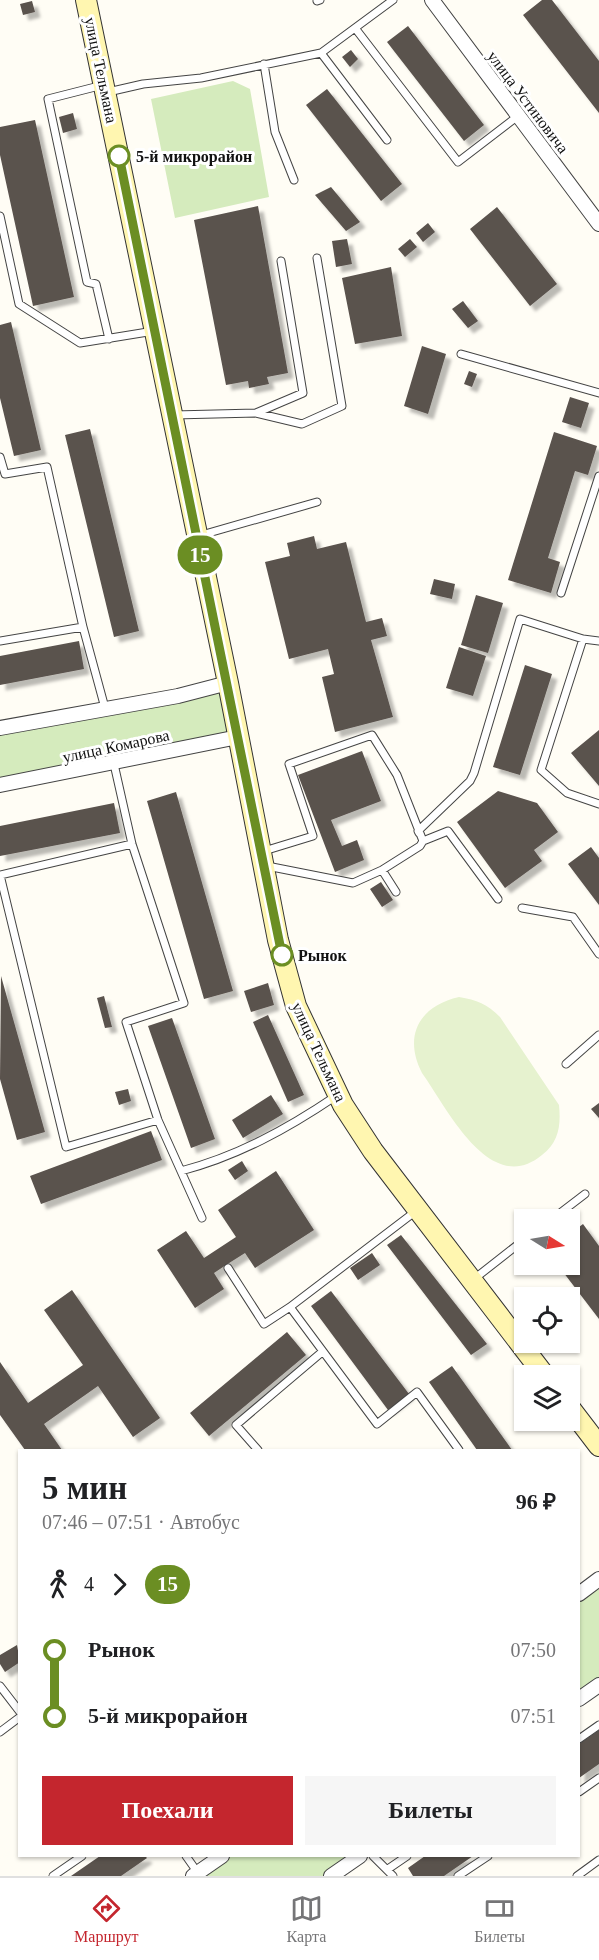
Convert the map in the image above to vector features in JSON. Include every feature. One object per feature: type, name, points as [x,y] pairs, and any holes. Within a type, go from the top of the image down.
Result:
[{"type":"main road","name":"улица Тельмана","points":[[86,0],[228,682],[278,940],[296,1006],[338,1095],[373,1151],[537,1365]]},
{"type":"main road","points":[[580,1421],[599,1446]]},
{"type":"street","name":"улица Устиновича","points":[[432,0],[599,224]]},
{"type":"street","points":[[0,728],[178,696],[228,682]]},
{"type":"street","name":"улица Комарова","points":[[0,785],[114,764],[238,737]]},
{"type":"street","points":[[580,1593],[599,1579]]},
{"type":"street","points":[[580,1698],[599,1685]]},
{"type":"street","points":[[195,1874],[220,1857]]},
{"type":"street","points":[[331,1876],[359,1857]]},
{"type":"lane","points":[[109,339],[96,284],[87,282],[48,99],[104,89],[201,78],[321,53],[393,0]]},
{"type":"lane","points":[[355,28],[458,162],[518,116]]},
{"type":"lane","points":[[321,53],[387,140]]},
{"type":"lane","points":[[264,64],[275,132],[294,180]]},
{"type":"lane","points":[[0,216],[19,304],[80,343],[154,331]]},
{"type":"lane","points":[[171,415],[256,413],[302,424],[342,406],[317,258]]},
{"type":"lane","points":[[256,413],[303,393],[282,261]]},
{"type":"lane","points":[[461,354],[599,393]]},
{"type":"lane","points":[[0,457],[4,474],[47,467],[83,627],[105,708]]},
{"type":"lane","points":[[561,593],[599,476]]},
{"type":"lane","points":[[196,536],[316,502]]},
{"type":"lane","points":[[418,831],[470,781],[474,773],[519,619],[583,639],[599,641]]},
{"type":"lane","points":[[0,641],[83,627]]},
{"type":"lane","points":[[583,639],[541,770],[567,793],[599,804]]},
{"type":"lane","points":[[263,858],[313,836],[289,764],[372,735],[397,775],[423,841]]},
{"type":"lane","points":[[114,764],[132,844],[184,1003],[126,1022],[158,1120],[202,1218]]},
{"type":"lane","points":[[263,858],[353,883],[382,870],[420,846],[423,841],[448,831],[498,899]]},
{"type":"lane","points":[[132,844],[0,875],[66,1147],[158,1120]]},
{"type":"lane","points":[[382,870],[396,892]]},
{"type":"lane","points":[[522,908],[573,917],[599,954]]},
{"type":"lane","points":[[566,1064],[599,1035]]},
{"type":"lane","points":[[181,1171],[220,1161],[295,1123],[338,1095]]},
{"type":"lane","points":[[565,1209],[585,1194]]},
{"type":"lane","points":[[228,1268],[264,1324],[290,1307],[418,1210]]},
{"type":"lane","points":[[472,1281],[514,1248]]},
{"type":"lane","points":[[290,1307],[377,1424],[417,1392],[458,1449]]},
{"type":"lane","points":[[257,1449],[236,1425],[322,1352]]},
{"type":"lane","points":[[0,1686],[18,1709]]},
{"type":"lane","points":[[0,1732],[18,1718]]},
{"type":"lane","points":[[580,1738],[599,1725]]},
{"type":"lane","points":[[580,1791],[599,1778]]},
{"type":"lane","points":[[53,1876],[81,1857]]},
{"type":"lane","points":[[186,1857],[195,1874]]},
{"type":"lane","points":[[374,1857],[393,1876]]},
{"type":"lane","points":[[388,1869],[406,1857]]},
{"type":"lane","points":[[458,1876],[486,1857]]},
{"type":"lane","points":[[577,1876],[599,1860]]},
{"type":"green space","points":[[233,81],[250,89],[269,197],[175,218],[151,99]]},
{"type":"green space","points":[[228,683],[238,737],[0,785],[0,728]]},
{"type":"green space","points":[[459,997],[481,1003],[500,1017],[559,1105],[558,1133],[552,1145],[542,1155],[523,1165],[505,1165],[488,1157],[472,1143],[444,1107],[422,1073],[416,1059],[414,1047],[418,1025],[434,1007]]},
{"type":"green space","points":[[599,1579],[599,1685],[580,1698],[580,1593]]},
{"type":"green space","points":[[221,1857],[359,1857],[331,1876],[193,1876]]},
{"type":"building","points":[[542,0],[552,0],[599,61],[599,113],[523,15]]},
{"type":"building","points":[[32,1],[35,12],[23,15],[20,4]]},
{"type":"building","points":[[408,26],[484,125],[464,141],[387,42]]},
{"type":"building","points":[[351,50],[358,59],[350,67],[342,57]]},
{"type":"building","points":[[327,89],[402,184],[381,201],[306,105]]},
{"type":"building","points":[[73,113],[77,129],[63,133],[59,117]]},
{"type":"building","points":[[35,120],[74,297],[33,306],[0,155],[0,127]]},
{"type":"building","points":[[331,187],[360,222],[346,231],[315,195]]},
{"type":"building","points":[[258,206],[288,373],[267,377],[269,384],[249,388],[248,381],[226,385],[194,220]]},
{"type":"building","points":[[497,207],[557,284],[530,306],[470,229]]},
{"type":"building","points":[[428,223],[435,232],[423,242],[416,233]]},
{"type":"building","points":[[347,239],[352,264],[336,267],[332,241]]},
{"type":"building","points":[[410,239],[417,247],[405,257],[398,249]]},
{"type":"building","points":[[391,267],[402,336],[355,344],[342,278]]},
{"type":"building","points":[[463,301],[478,321],[468,328],[452,309]]},
{"type":"building","points":[[11,322],[41,450],[14,456],[0,398],[0,325]]},
{"type":"building","points":[[422,346],[446,354],[428,414],[404,406]]},
{"type":"building","points":[[469,371],[477,374],[472,387],[464,384]]},
{"type":"building","points":[[570,397],[589,403],[581,428],[562,422]]},
{"type":"building","points":[[90,429],[139,631],[114,637],[65,435]]},
{"type":"building","points":[[554,432],[597,446],[588,475],[575,471],[548,558],[560,562],[551,593],[508,580]]},
{"type":"building","points":[[314,536],[317,549],[346,542],[366,622],[382,618],[387,636],[371,640],[393,717],[335,732],[322,677],[334,674],[328,649],[289,659],[265,562],[290,556],[287,543]]},
{"type":"building","points":[[434,579],[455,584],[452,599],[430,594]]},
{"type":"building","points":[[476,595],[503,603],[488,653],[461,645]]},
{"type":"building","points":[[79,641],[84,669],[0,685],[0,656]]},
{"type":"building","points":[[459,647],[486,656],[473,696],[446,688]]},
{"type":"building","points":[[525,665],[552,674],[520,775],[493,767]]},
{"type":"building","points":[[599,730],[599,786],[571,753]]},
{"type":"building","points":[[362,751],[381,801],[331,820],[342,846],[357,840],[364,860],[335,872],[298,775]]},
{"type":"building","points":[[498,791],[537,803],[558,832],[534,850],[542,861],[505,888],[457,822]]},
{"type":"building","points":[[176,792],[233,991],[204,999],[147,801]]},
{"type":"building","points":[[114,803],[120,833],[0,856],[0,826]]},
{"type":"building","points":[[591,847],[599,858],[599,905],[568,864]]},
{"type":"building","points":[[381,882],[393,900],[382,907],[370,889]]},
{"type":"building","points":[[1,976],[45,1132],[17,1140],[0,1079]]},
{"type":"building","points":[[268,983],[274,1005],[251,1012],[244,991]]},
{"type":"building","points":[[104,996],[112,1027],[105,1028],[97,998]]},
{"type":"building","points":[[268,1015],[304,1095],[288,1102],[253,1022]]},
{"type":"building","points":[[172,1018],[215,1139],[191,1148],[148,1026]]},
{"type":"building","points":[[128,1089],[131,1101],[119,1105],[115,1092]]},
{"type":"building","points":[[271,1095],[283,1114],[243,1138],[232,1120]]},
{"type":"building","points":[[599,1103],[599,1118],[591,1109]]},
{"type":"building","points":[[151,1131],[162,1160],[41,1204],[30,1176]]},
{"type":"building","points":[[242,1161],[248,1171],[235,1180],[228,1170]]},
{"type":"building","points":[[276,1171],[314,1230],[255,1268],[245,1253],[226,1265],[214,1273],[224,1289],[195,1308],[157,1250],[186,1231],[204,1258],[236,1237],[218,1210]]},
{"type":"building","points":[[583,1224],[599,1246],[599,1319],[580,1294],[580,1287],[575,1287],[565,1275],[580,1275],[580,1226]]},
{"type":"building","points":[[401,1235],[487,1344],[471,1355],[387,1245]]},
{"type":"building","points":[[372,1253],[380,1265],[358,1280],[350,1268]]},
{"type":"building","points":[[72,1290],[160,1418],[133,1437],[98,1386],[44,1424],[61,1449],[24,1449],[0,1415],[0,1362],[28,1403],[83,1365],[44,1310]]},
{"type":"building","points":[[331,1291],[409,1394],[388,1410],[311,1306]]},
{"type":"building","points":[[287,1332],[306,1355],[209,1436],[190,1413]]},
{"type":"building","points":[[452,1366],[511,1449],[476,1449],[429,1382]]},
{"type":"building","points":[[17,1645],[18,1663],[5,1672],[0,1664],[0,1655]]},
{"type":"building","points":[[599,1730],[599,1764],[580,1777],[580,1743]]},
{"type":"building","points":[[99,1857],[147,1858],[121,1876],[71,1876]]},
{"type":"building","points":[[424,1857],[472,1857],[444,1876],[413,1876],[408,1868]]},
{"type":"bus line","name":"15","points":[[119,156],[282,955]]},
{"type":"place","name":"5-й микрорайон","points":[[119,156]]},
{"type":"place","name":"Рынок","points":[[282,955]]}]
